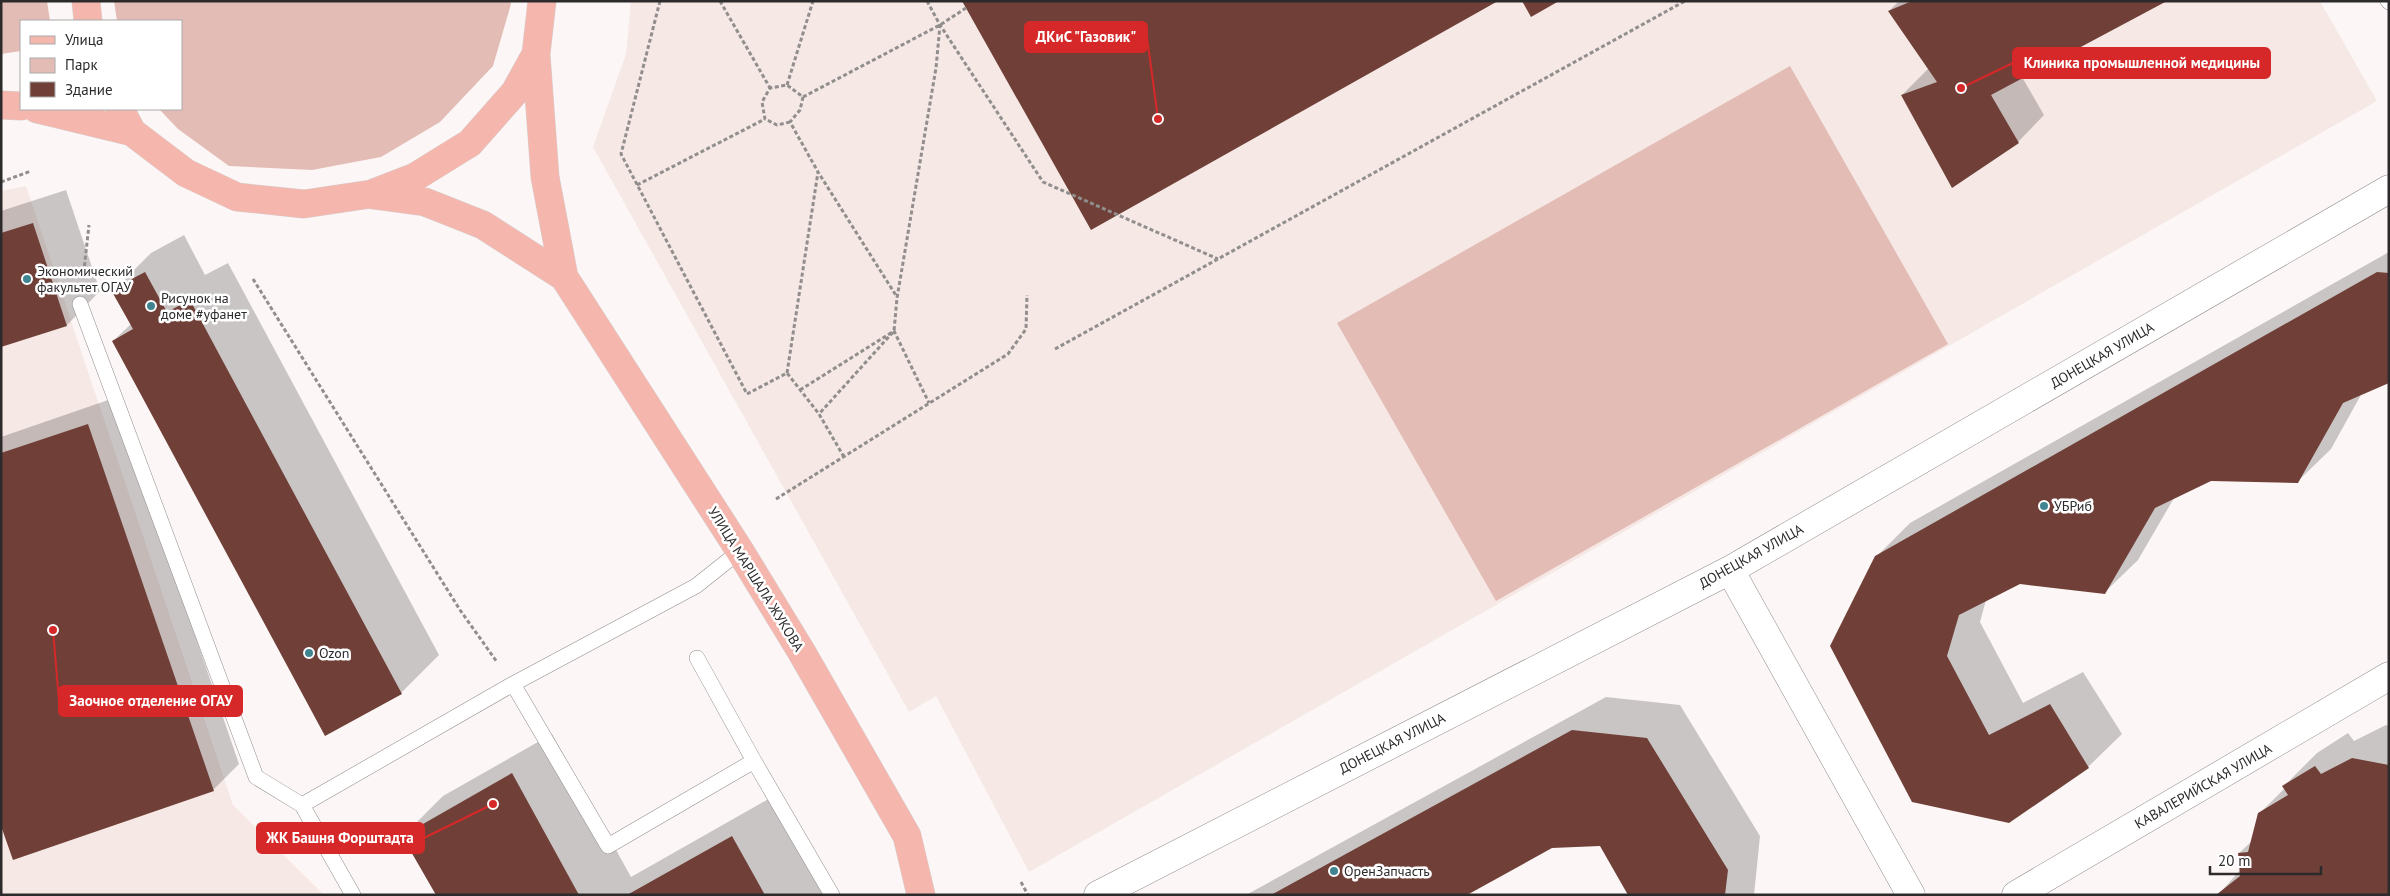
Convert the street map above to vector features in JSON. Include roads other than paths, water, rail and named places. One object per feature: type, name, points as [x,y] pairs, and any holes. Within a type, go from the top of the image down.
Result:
[{"type":"main road","points":[[86,1],[88,20]]},
{"type":"main road","points":[[45,110],[126,120],[186,173],[237,197],[304,204],[370,194],[415,178],[470,143],[515,92],[536,54],[542,1]]},
{"type":"main road","name":"УЛИЦА МАРШАЛА ЖУКОВА","points":[[536,54],[545,177],[564,277],[740,551],[801,651],[907,836],[921,895]]},
{"type":"main road","points":[[1,105],[20,106]]},
{"type":"main road","name":"УЛИЦА МАРШАЛА ЖУКОВА","points":[[370,194],[425,202],[483,225],[564,277]]},
{"type":"street","name":"ДОНЕЦКАЯ УЛИЦА","points":[[1098,895],[1730,570],[2389,189]]},
{"type":"street","points":[[1730,570],[1911,895]]},
{"type":"street","name":"КАВАЛЕРИЙСКАЯ УЛИЦА","points":[[2016,895],[2389,676]]},
{"type":"lane","points":[[80,304],[256,777],[302,805],[353,895]]},
{"type":"lane","points":[[302,805],[513,684],[696,586],[740,551]]},
{"type":"lane","points":[[697,658],[832,895]]},
{"type":"lane","points":[[513,684],[608,846],[754,760]]},
{"type":"place","name":"Клиника промышленной медицины","points":[[1961,88]]},
{"type":"place","name":"ДКиC \"Газовик\"","points":[[1158,119]]},
{"type":"place","name":"Экономический факультет ОГАУ","points":[[27,279]]},
{"type":"place","name":"Рисунок на доме #уфанет","points":[[151,306]]},
{"type":"place","name":"УБРиб","points":[[2044,506]]},
{"type":"place","name":"Заочное отделение ОГАУ","points":[[53,630]]},
{"type":"place","name":"Ozon","points":[[309,653]]},
{"type":"place","name":"ЖК Башня Форштадта","points":[[493,804]]},
{"type":"place","name":"ОренЗапчасть","points":[[1334,871]]}]
